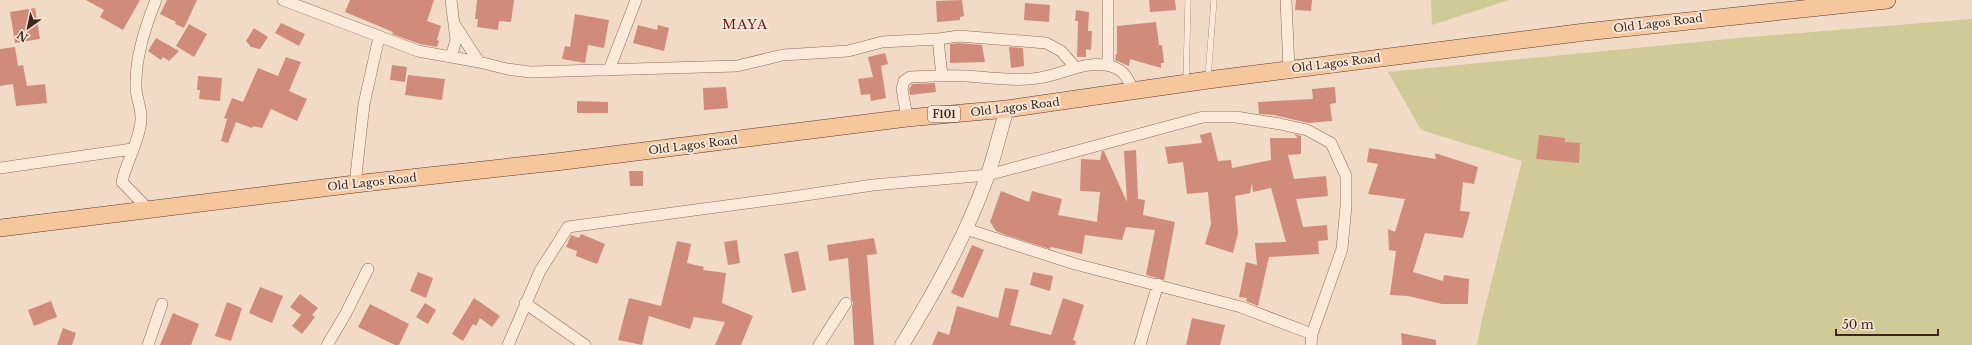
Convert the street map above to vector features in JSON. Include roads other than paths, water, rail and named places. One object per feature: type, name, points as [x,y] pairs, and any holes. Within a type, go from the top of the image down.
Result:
[{"type":"main road","name":"Old Lagos Road","points":[[0,228],[355,184],[564,162],[907,118],[1007,109],[1290,69],[1600,30],[1887,0]]},
{"type":"street","points":[[149,210],[122,182],[142,119],[136,87],[137,64],[145,27],[156,0]]},
{"type":"street","points":[[283,0],[418,51],[479,62],[507,69],[530,72],[737,66],[782,55],[848,51],[882,42],[938,39],[959,36],[1046,43],[1061,51],[1075,67]]},
{"type":"street","points":[[451,0],[456,40],[451,57]]},
{"type":"street","points":[[609,70],[636,0]]},
{"type":"street","points":[[1108,0],[1108,65]]},
{"type":"street","points":[[1286,0],[1290,69]]},
{"type":"street","points":[[454,23],[479,62]]},
{"type":"street","points":[[355,184],[364,104],[379,37]]},
{"type":"street","points":[[938,39],[942,76]]},
{"type":"street","points":[[907,118],[902,89],[904,81],[910,77],[942,76],[991,79],[1042,78],[1062,73],[1075,67],[1108,65],[1122,70],[1134,91]]},
{"type":"street","points":[[902,345],[931,297],[966,229],[988,175],[1007,109]]},
{"type":"street","points":[[508,345],[524,304],[540,270],[568,227],[792,198],[873,185],[988,175],[1203,117],[1236,117],[1307,130],[1331,143],[1346,176],[1346,206],[1342,249],[1312,334],[1311,345]]},
{"type":"street","points":[[0,168],[132,149]]},
{"type":"street","points":[[966,229],[1075,264],[1241,306],[1312,334]]},
{"type":"street","points":[[327,345],[345,315],[368,270]]},
{"type":"street","points":[[1140,345],[1158,284]]},
{"type":"street","points":[[819,345],[846,303]]},
{"type":"street","points":[[148,345],[162,304]]},
{"type":"street","points":[[524,304],[585,345]]},
{"type":"lane","points":[[1186,83],[1188,0]]},
{"type":"lane","points":[[1208,80],[1214,0]]},
{"type":"district","name":"MAYA","points":[[745,24]]}]
